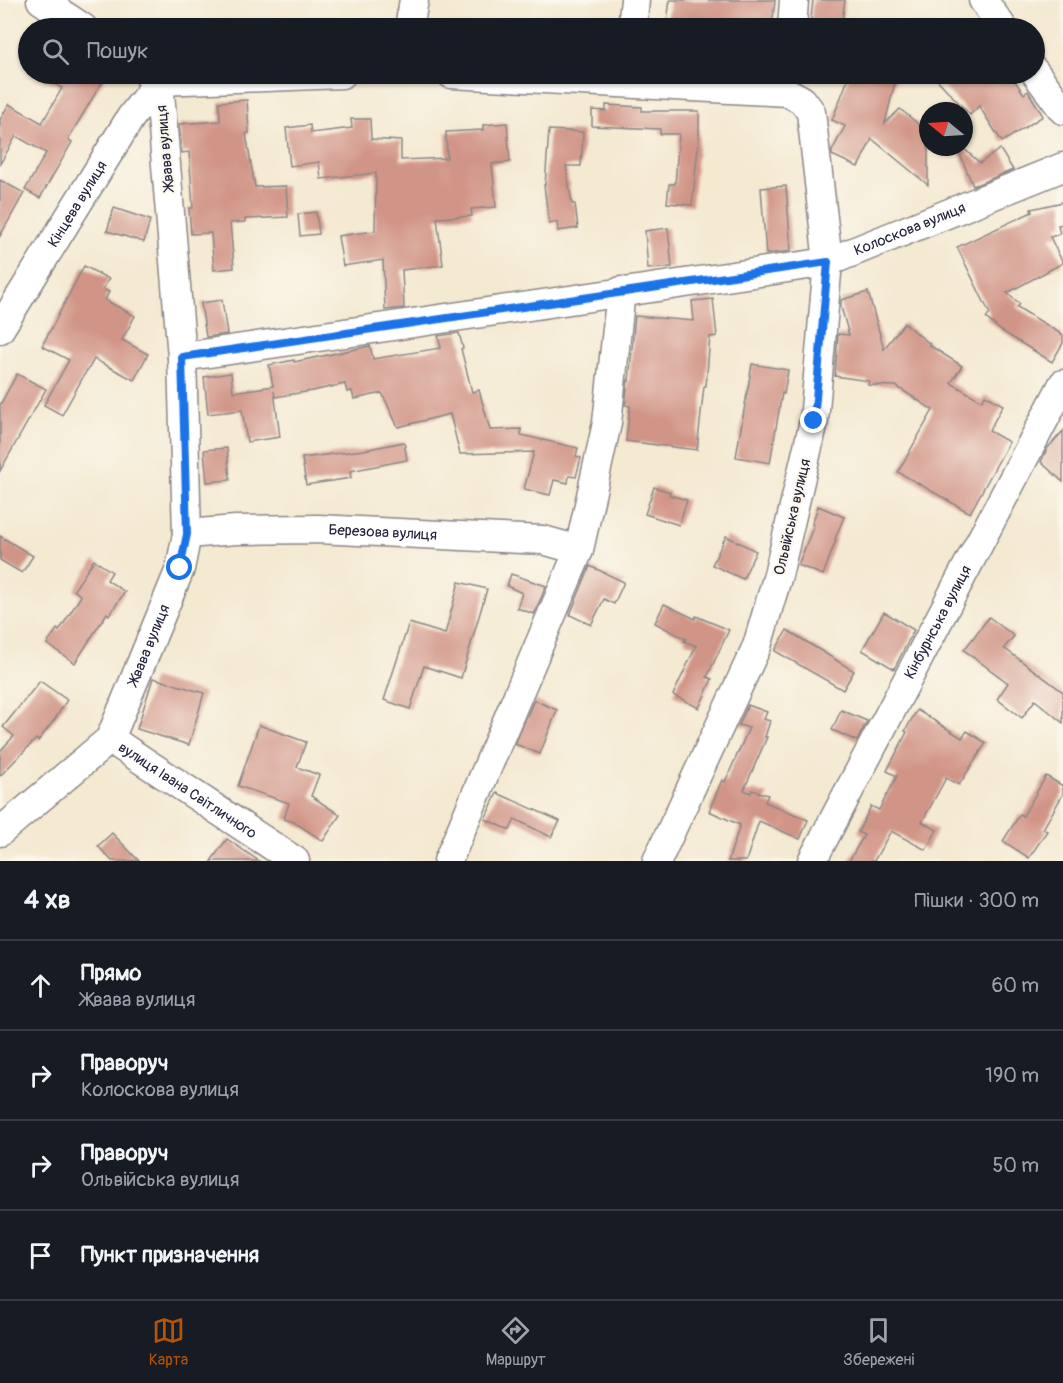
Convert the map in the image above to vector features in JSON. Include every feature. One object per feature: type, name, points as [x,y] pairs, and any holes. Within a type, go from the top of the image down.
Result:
[{"type":"street","points":[[41,0],[68,18]]},
{"type":"street","points":[[411,18],[414,0]]},
{"type":"street","points":[[633,18],[635,0]]},
{"type":"street","points":[[793,18],[795,0]]},
{"type":"street","points":[[982,0],[996,18]]},
{"type":"street","name":"Кінцева вулиця","points":[[0,329],[149,84]]},
{"type":"street","name":"Жвава вулиця","points":[[0,832],[110,739],[180,568],[187,534],[182,357],[154,84]]},
{"type":"street","name":"Ольвійська вулиця","points":[[657,861],[757,646],[778,575],[814,421],[828,262],[812,112],[789,84]]},
{"type":"street","points":[[1044,84],[1063,110]]},
{"type":"street","name":"Колоскова вулиця","points":[[182,357],[828,262],[1063,167]]},
{"type":"street","points":[[448,861],[579,550],[608,423],[621,291]]},
{"type":"street","name":"Кінбурнська вулиця","points":[[812,861],[1060,395]]},
{"type":"street","name":"Березова вулиця","points":[[187,534],[236,530],[318,529],[543,540],[579,550]]},
{"type":"street","name":"вулиця Івана Світличного","points":[[110,739],[295,861]]},
{"type":"building","points":[[670,0],[775,0],[773,18],[667,18]]},
{"type":"building","points":[[813,0],[845,0],[842,18],[811,18]]},
{"type":"building","points":[[55,84],[101,84],[68,139],[72,142],[40,198],[25,190],[46,153],[16,136],[0,164],[0,120],[9,104],[42,123],[62,88]]},
{"type":"building","points":[[846,84],[895,84],[885,123],[900,109],[919,125],[919,156],[928,156],[928,185],[872,139],[858,167],[832,155],[845,126],[832,120]]},
{"type":"building","points":[[941,84],[1017,84],[1024,94],[1028,91],[1043,116],[1002,142],[979,106],[973,112],[973,102],[958,102]]},
{"type":"building","points":[[247,100],[249,133],[246,134],[255,187],[286,186],[288,217],[245,219],[245,222],[230,223],[234,268],[214,270],[211,233],[191,234],[189,208],[193,208],[189,152],[182,153],[179,124],[220,121],[219,102]]},
{"type":"building","points":[[606,105],[642,107],[642,111],[699,111],[699,138],[692,205],[667,203],[669,184],[675,184],[679,134],[660,134],[660,129],[592,126],[592,110],[606,111]]},
{"type":"building","points":[[351,119],[370,119],[371,139],[401,141],[401,160],[447,158],[446,132],[483,130],[483,125],[507,123],[510,162],[492,164],[496,207],[471,209],[472,216],[437,218],[443,265],[402,270],[404,308],[385,310],[383,260],[343,266],[338,236],[375,231],[376,173],[321,179],[319,162],[290,166],[286,128],[310,125],[311,133],[352,128]]},
{"type":"building","points":[[549,130],[583,132],[581,166],[566,166],[578,228],[558,231],[557,222],[549,224],[544,185]]},
{"type":"building","points":[[1000,149],[1013,170],[973,186],[961,156],[972,156],[980,163]]},
{"type":"building","points":[[0,180],[24,193],[0,236]]},
{"type":"building","points":[[786,186],[791,251],[766,254],[761,188]]},
{"type":"building","points":[[1063,202],[1063,224],[1058,225],[1060,234],[1050,237],[1063,263],[1007,293],[1020,304],[1017,307],[1063,335],[1063,343],[1052,362],[1000,330],[986,318],[990,314],[957,247],[1032,212],[1031,209]]},
{"type":"building","points":[[114,208],[150,220],[144,242],[107,231]]},
{"type":"building","points":[[316,212],[319,234],[300,236],[298,214]]},
{"type":"building","points":[[668,228],[672,267],[648,269],[645,231]]},
{"type":"building","points":[[84,266],[109,279],[103,289],[109,292],[105,300],[135,316],[122,340],[148,354],[134,380],[94,359],[62,415],[44,405],[69,360],[42,346]]},
{"type":"building","points":[[868,292],[884,349],[904,323],[929,345],[962,366],[951,383],[982,401],[985,395],[1003,405],[989,431],[1009,442],[970,513],[898,472],[933,410],[896,386],[868,385],[869,381],[835,376],[838,334],[849,335],[841,300]]},
{"type":"building","points":[[713,299],[717,336],[710,337],[697,450],[626,441],[630,406],[625,405],[635,316],[694,321],[692,301]]},
{"type":"building","points":[[222,300],[227,334],[206,337],[201,303]]},
{"type":"building","points":[[459,333],[472,392],[479,390],[490,430],[521,429],[521,435],[578,448],[576,456],[581,458],[576,477],[569,476],[568,483],[554,480],[550,495],[524,489],[534,452],[460,454],[450,414],[398,427],[382,393],[354,399],[352,391],[347,392],[345,384],[275,397],[274,391],[280,437],[247,442],[242,410],[208,414],[204,377],[231,373],[233,392],[273,386],[269,365],[370,346],[373,359],[441,348],[438,336]]},
{"type":"building","points":[[752,364],[788,370],[770,463],[736,457]]},
{"type":"building","points":[[17,374],[46,389],[0,471],[0,405]]},
{"type":"building","points":[[1063,431],[1063,482],[1041,462],[1047,449]]},
{"type":"building","points":[[404,442],[407,460],[350,471],[351,478],[306,485],[302,458]]},
{"type":"building","points":[[227,448],[230,480],[207,482],[204,450]]},
{"type":"building","points":[[654,487],[670,492],[669,495],[687,500],[679,525],[645,514]]},
{"type":"building","points":[[818,506],[844,517],[823,575],[798,565],[814,525],[812,524]]},
{"type":"building","points":[[0,536],[33,556],[22,573],[0,560]]},
{"type":"building","points":[[726,536],[756,551],[743,579],[712,565]]},
{"type":"building","points":[[94,560],[112,572],[107,580],[125,592],[109,615],[107,613],[75,663],[47,644],[57,629],[59,631],[81,596],[74,590]]},
{"type":"building","points":[[590,566],[624,582],[614,604],[604,599],[591,625],[570,615]]},
{"type":"building","points":[[511,574],[546,586],[534,614],[517,608],[522,593],[507,586]]},
{"type":"building","points":[[459,582],[487,589],[461,678],[424,666],[410,709],[384,700],[409,623],[445,634]]},
{"type":"building","points":[[664,604],[695,619],[696,616],[729,630],[707,677],[712,679],[699,708],[673,695],[696,646],[655,623]]},
{"type":"building","points":[[884,612],[914,630],[894,669],[862,650]]},
{"type":"building","points":[[989,617],[1014,636],[1004,648],[1063,692],[1063,723],[1035,700],[1022,718],[997,699],[1008,683],[964,650]]},
{"type":"building","points":[[787,630],[854,671],[843,690],[775,651]]},
{"type":"building","points":[[153,678],[204,693],[189,745],[137,729]]},
{"type":"building","points":[[40,681],[67,700],[38,741],[36,739],[0,776],[0,751],[14,736],[3,727]]},
{"type":"building","points":[[534,700],[557,710],[540,754],[515,744]]},
{"type":"building","points":[[748,705],[767,712],[764,719],[770,721],[765,737],[767,737],[744,790],[768,795],[765,802],[808,820],[800,839],[759,821],[746,861],[728,861],[740,825],[709,811],[722,780],[725,782],[749,728],[739,725]]},
{"type":"building","points":[[841,710],[867,721],[857,741],[832,730]]},
{"type":"building","points":[[917,710],[962,738],[967,731],[986,743],[959,785],[946,778],[922,822],[937,830],[926,850],[891,831],[874,861],[849,861],[864,835],[858,832],[871,806],[879,810],[897,776],[887,771]]},
{"type":"building","points":[[259,725],[306,742],[297,767],[319,775],[311,796],[340,815],[323,841],[294,822],[284,819],[289,803],[238,786]]},
{"type":"building","points":[[1046,776],[1063,786],[1063,794],[1043,829],[1047,831],[1029,858],[1003,841],[1020,814],[1023,816]]},
{"type":"building","points":[[497,793],[560,821],[551,837],[515,819],[510,830],[485,819]]},
{"type":"building","points":[[112,833],[139,861],[112,861],[98,846]]},
{"type":"building","points":[[227,839],[259,861],[211,861]]},
{"type":"route","points":[[180,568],[187,534],[182,357],[828,262],[814,421]]}]
